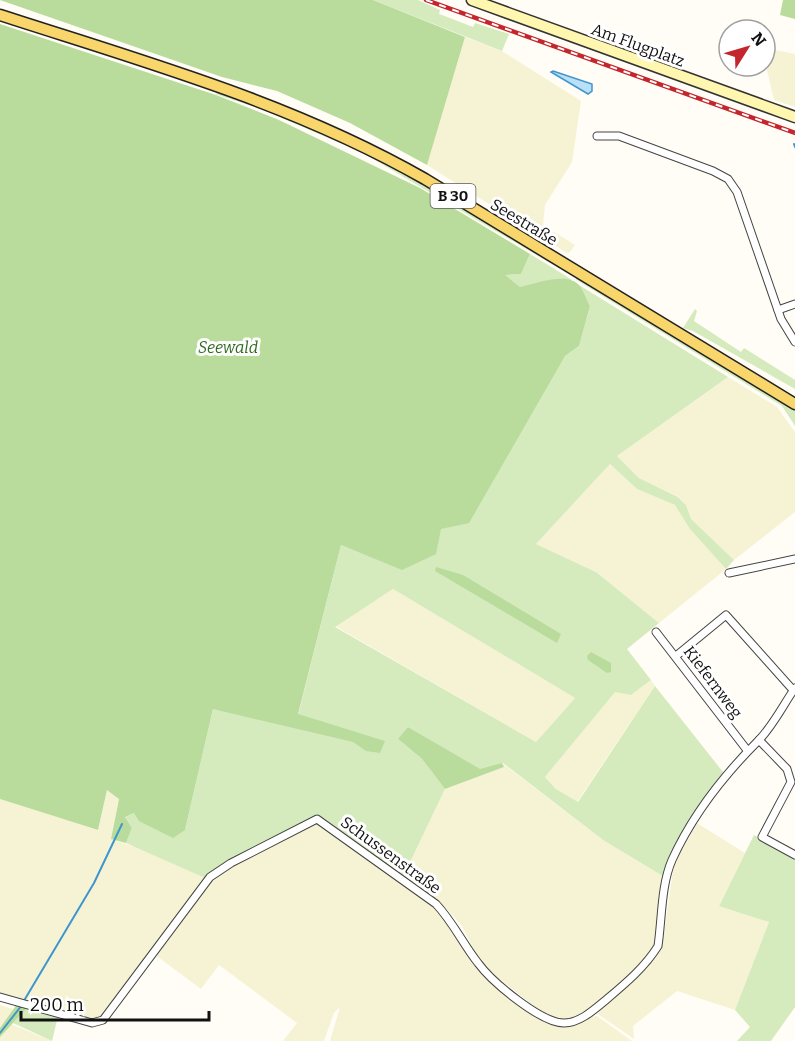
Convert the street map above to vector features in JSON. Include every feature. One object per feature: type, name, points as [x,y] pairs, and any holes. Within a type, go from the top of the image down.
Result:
[{"type":"main road","name":"Seestraße","points":[[0,15],[225,89],[332,130],[394,162],[795,404]]},
{"type":"street","name":"Am Flugplatz","points":[[472,0],[795,117]]},
{"type":"street","points":[[597,136],[619,136],[713,171],[728,179],[737,192],[778,310],[795,342]]},
{"type":"street","points":[[778,310],[795,304]]},
{"type":"street","points":[[729,573],[795,559]]},
{"type":"street","points":[[676,656],[726,615],[794,689]]},
{"type":"street","name":"Kiefernweg","points":[[656,632],[747,750]]},
{"type":"street","name":"Schussenstraße","points":[[0,997],[92,1023],[103,1020],[210,877],[231,863],[317,819],[436,903],[452,921],[479,964],[532,1009],[548,1020],[564,1023],[575,1021],[590,1013],[621,987],[658,946],[672,861],[694,823],[747,750],[759,740],[794,689]]},
{"type":"street","points":[[759,740],[787,769],[791,782],[762,837],[795,855]]},
{"type":"shaded area","points":[[465,37],[502,51],[581,101],[572,162],[545,205],[543,225],[575,245],[570,252],[567,253],[427,165]]},
{"type":"shaded area","points":[[777,50],[795,54],[795,107],[774,100],[769,78],[777,78]]},
{"type":"shaded area","points":[[728,377],[777,407],[795,432],[795,512],[734,560],[691,520],[686,505],[679,497],[639,478],[617,456]]},
{"type":"shaded area","points":[[610,464],[637,489],[675,505],[726,569],[659,623],[596,572],[536,544]]},
{"type":"shaded area","points":[[393,589],[575,698],[536,742],[335,626]]},
{"type":"shaded area","points":[[651,680],[655,686],[577,802],[556,789],[545,777],[615,691],[631,695]]},
{"type":"shaded area","points":[[502,763],[603,840],[666,878],[657,940],[648,958],[599,1003],[571,1019],[548,1017],[497,977],[478,958],[462,926],[445,907],[403,877],[445,789],[504,767]]},
{"type":"shaded area","points":[[107,790],[119,798],[111,839],[139,848],[205,878],[101,1018],[94,1020],[0,994],[0,799],[98,830]]},
{"type":"shaded area","points":[[318,823],[431,904],[444,917],[481,972],[537,1016],[554,1025],[566,1025],[586,1017],[597,1016],[632,1041],[330,1041],[340,1007],[334,1013],[324,1041],[283,1041],[297,1023],[219,965],[201,989],[154,954],[211,881],[224,870]]},
{"type":"shaded area","points":[[697,823],[745,853],[719,905],[769,922],[735,1010],[677,991],[633,1026],[634,1039],[595,1012],[637,979],[662,947],[674,864]]},
{"type":"shaded area","points":[[0,1005],[13,1009],[6,1022],[52,1041],[0,1041]]},
{"type":"green space","points":[[0,0],[373,0],[465,37],[427,165],[350,123],[277,91],[222,77]]},
{"type":"green space","points":[[373,0],[418,0],[440,10],[439,14],[473,27],[475,23],[509,34],[502,51]]},
{"type":"green space","points":[[783,0],[795,0],[795,19],[780,15]]},
{"type":"green space","name":"Seewald","points":[[0,24],[216,95],[279,120],[420,188],[530,254],[521,274],[505,275],[520,287],[566,279],[580,286],[590,306],[579,346],[565,356],[469,523],[441,529],[436,554],[402,570],[341,545],[298,714],[385,741],[380,753],[366,751],[353,742],[213,709],[185,830],[173,838],[139,821],[134,813],[125,817],[132,828],[126,843],[111,839],[119,799],[107,790],[98,830],[0,799]]},
{"type":"green space","points":[[220,92],[272,110],[398,168],[572,276],[363,153],[261,109],[215,94]]},
{"type":"green space","points":[[530,254],[572,280],[552,280],[521,288],[504,275],[521,274]]},
{"type":"green space","points":[[579,278],[795,408],[795,426],[782,406],[575,279]]},
{"type":"green space","points":[[579,285],[728,377],[617,456],[639,478],[678,497],[686,505],[691,519],[734,560],[726,569],[690,529],[675,505],[637,489],[610,464],[536,544],[596,572],[659,623],[627,649],[651,680],[631,695],[615,692],[545,777],[556,789],[578,802],[655,686],[723,772],[696,812],[666,878],[603,840],[503,763],[480,770],[408,727],[399,740],[422,759],[445,789],[403,877],[325,819],[314,816],[220,866],[205,878],[126,843],[132,828],[125,817],[134,813],[185,830],[213,709],[298,715],[341,545],[402,569],[440,529],[565,356],[579,346],[590,306]],"holes":[[[393,589],[575,698],[536,742],[335,627]]]},
{"type":"green space","points":[[695,309],[697,311],[694,321],[741,352],[744,348],[795,380],[795,389],[693,331],[683,328]]},
{"type":"green space","points":[[436,567],[463,575],[561,634],[557,643],[435,571]]},
{"type":"green space","points":[[591,652],[611,663],[611,672],[607,673],[588,660],[587,656]]},
{"type":"green space","points":[[408,727],[480,769],[502,763],[504,767],[445,789],[422,759],[398,739]]},
{"type":"green space","points":[[754,835],[795,858],[795,1007],[771,1041],[737,1041],[750,1027],[735,1010],[769,922],[719,906]]},
{"type":"green space","points":[[17,1004],[28,1007],[0,1037],[0,1028]]},
{"type":"green space","points":[[28,1007],[58,1016],[52,1041],[13,1023]]},
{"type":"water","points":[[551,72],[592,84],[592,91],[588,94]]},
{"type":"waterway","points":[[25,999],[94,883],[122,824]]},
{"type":"waterway","points":[[0,1033],[22,1005]]},
{"type":"railway","points":[[426,0],[795,133]]}]
